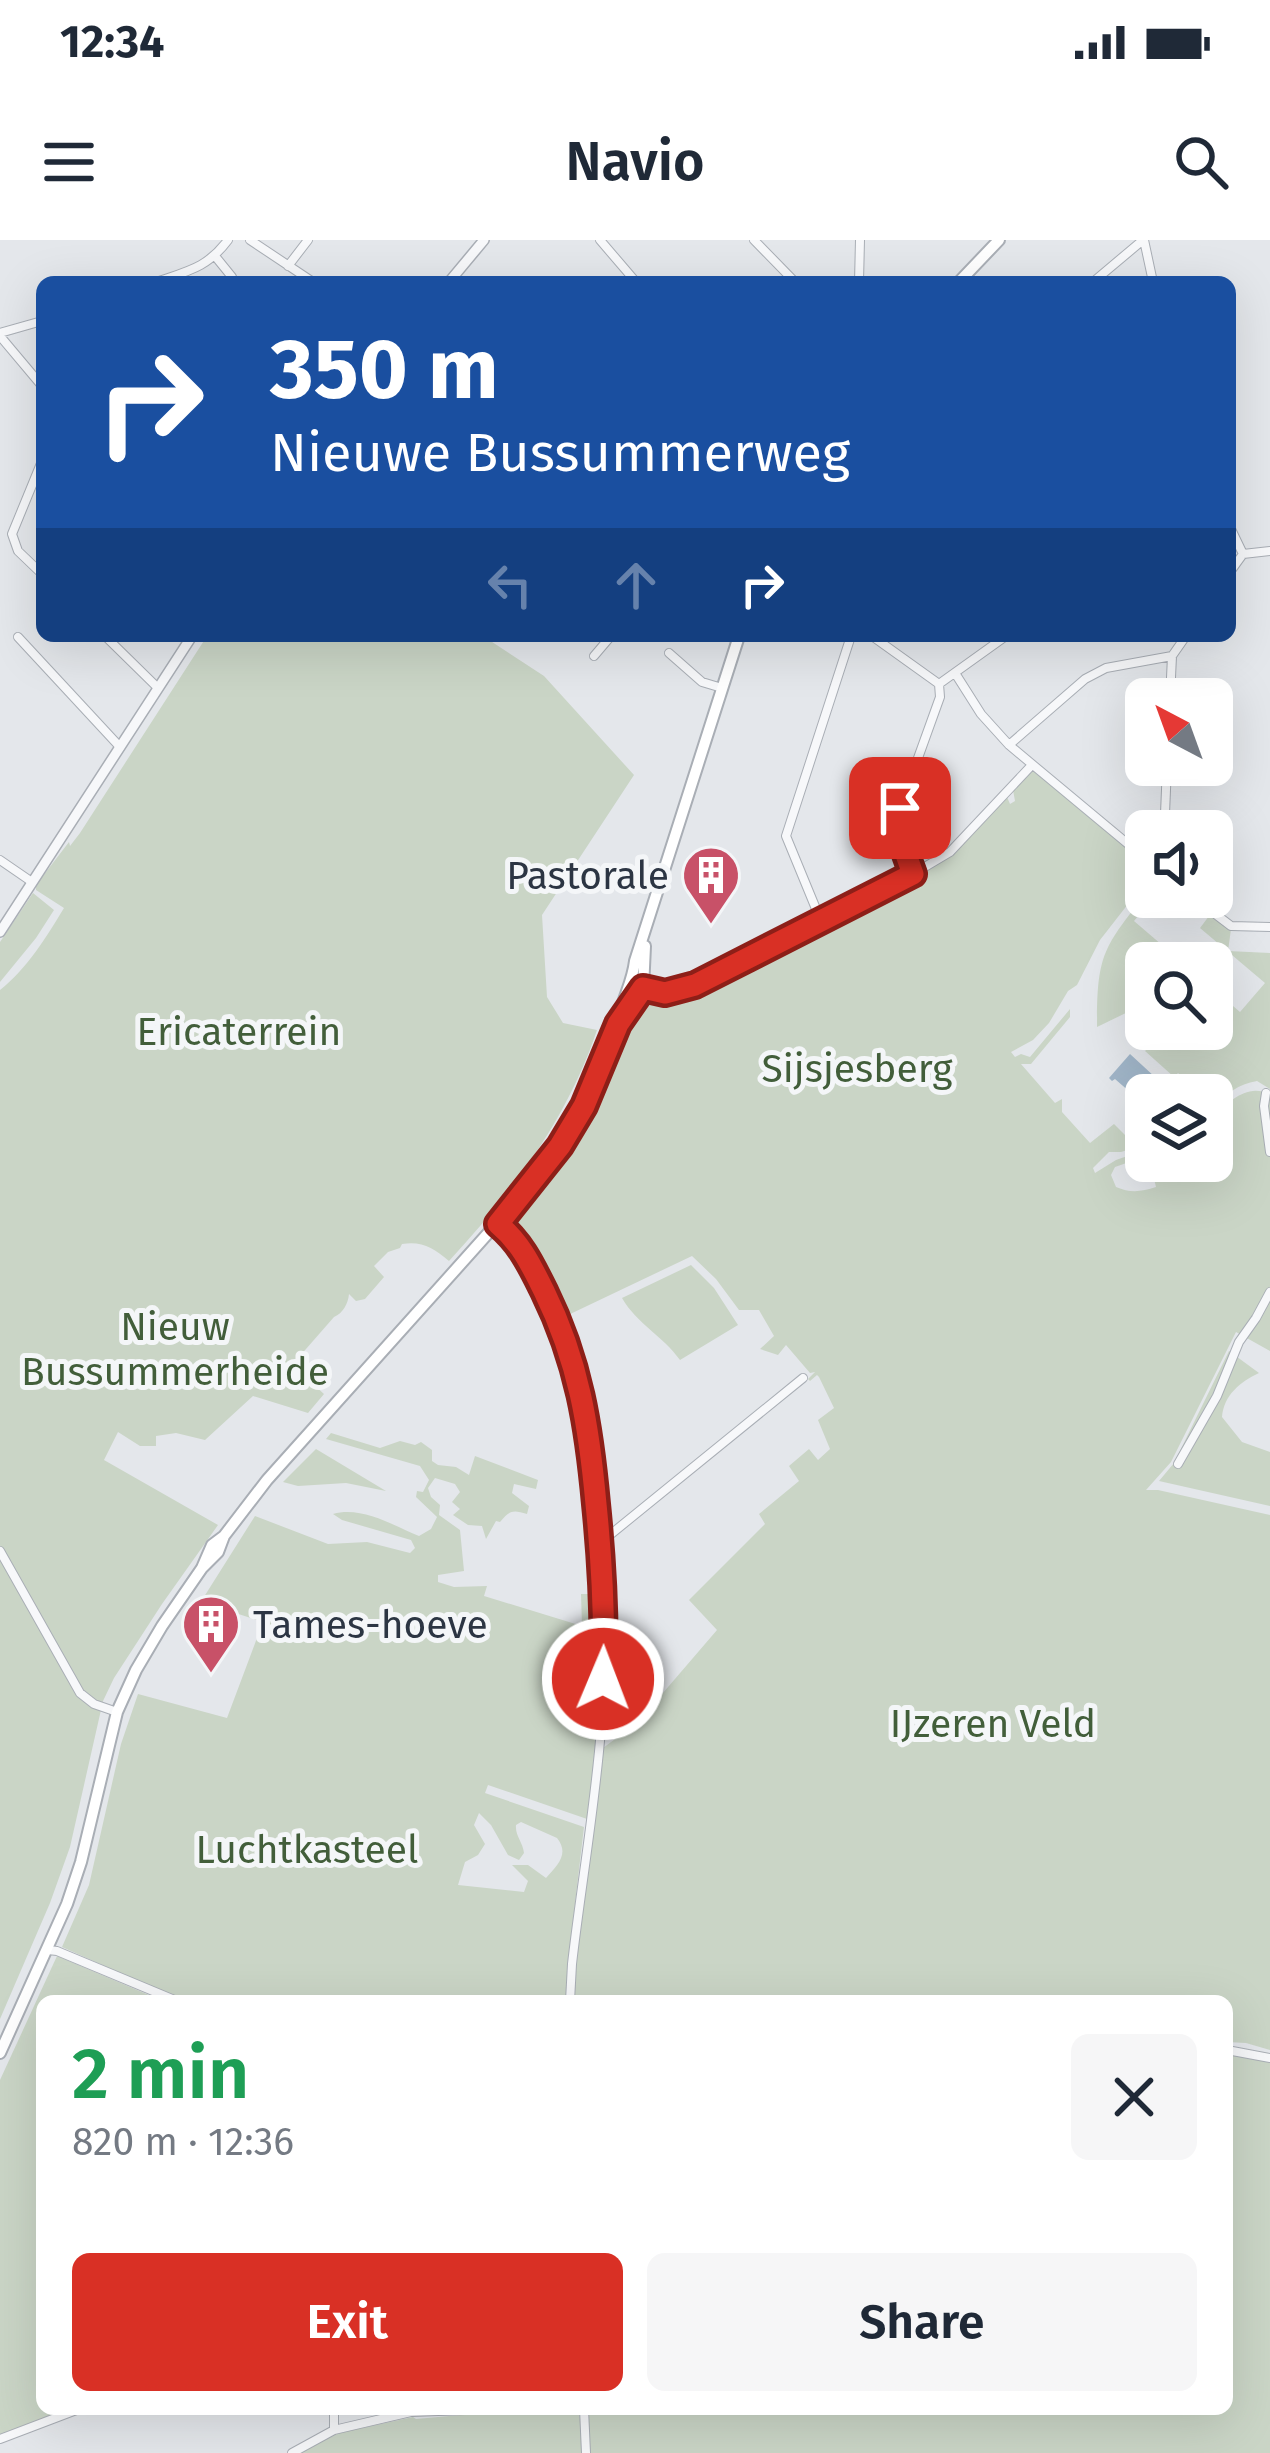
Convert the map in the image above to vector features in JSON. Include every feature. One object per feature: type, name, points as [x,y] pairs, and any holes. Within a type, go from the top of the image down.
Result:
[{"type":"main road","points":[[965,276],[999,240]]},
{"type":"main road","points":[[0,2053],[48,1950],[81,1862],[117,1712],[136,1670],[202,1568],[218,1552],[224,1536],[269,1478],[498,1224],[560,1146],[584,1106],[638,986],[663,863],[737,642]]},
{"type":"street","points":[[174,276],[204,266],[228,240]]},
{"type":"street","points":[[250,240],[304,276]]},
{"type":"street","points":[[288,266],[308,240]]},
{"type":"street","points":[[454,276],[484,240]]},
{"type":"street","points":[[600,240],[631,276]]},
{"type":"street","points":[[754,240],[789,276]]},
{"type":"street","points":[[859,276],[860,240]]},
{"type":"street","points":[[1100,276],[1143,240],[1152,276]]},
{"type":"street","points":[[215,256],[231,276]]},
{"type":"street","points":[[36,323],[0,335],[36,379]]},
{"type":"street","points":[[36,475],[12,534],[18,551],[36,568]]},
{"type":"street","points":[[1236,539],[1243,554]]},
{"type":"street","points":[[1236,564],[1243,554],[1270,551]]},
{"type":"street","points":[[19,637],[121,747]]},
{"type":"street","points":[[111,642],[158,688]]},
{"type":"street","points":[[0,932],[188,642]]},
{"type":"street","points":[[595,656],[606,642]]},
{"type":"street","points":[[820,921],[786,836],[849,642]]},
{"type":"street","points":[[883,642],[938,684],[940,697],[896,827],[913,874]]},
{"type":"street","points":[[938,684],[998,642]]},
{"type":"street","points":[[1171,678],[1172,656],[1182,642]]},
{"type":"street","points":[[669,653],[702,682],[723,688]]},
{"type":"street","points":[[1009,745],[1085,679],[1106,668],[1172,656]]},
{"type":"street","points":[[956,673],[981,714],[1009,745],[1125,842]]},
{"type":"street","points":[[638,986],[665,993],[695,985],[913,874],[950,853],[1031,766]]},
{"type":"street","points":[[0,860],[32,882]]},
{"type":"street","points":[[1221,918],[1231,926],[1270,927]]},
{"type":"street","points":[[1266,1093],[1270,1152]]},
{"type":"street","points":[[498,1224],[523,1248],[560,1324],[589,1425],[604,1631],[602,1727],[570,1995]]},
{"type":"street","points":[[1178,1464],[1239,1342],[1270,1292]]},
{"type":"street","points":[[600,1543],[803,1378]]},
{"type":"street","points":[[0,1551],[80,1693],[117,1712]]},
{"type":"street","points":[[48,1950],[163,1995]]},
{"type":"street","points":[[1233,2051],[1270,2057]]},
{"type":"street","points":[[0,2439],[64,2415]]},
{"type":"street","points":[[334,2415],[334,2430]]},
{"type":"street","points":[[292,2453],[334,2430],[388,2415]]},
{"type":"street","points":[[584,2415],[586,2453]]},
{"type":"green space","name":"Ericaterrein","points":[[203,642],[492,642],[544,676],[634,775],[542,915],[547,997],[563,1023],[597,1030],[554,1124],[495,1208],[449,1261],[433,1249],[402,1244],[374,1266],[384,1277],[365,1299],[356,1301],[349,1294],[342,1311],[292,1365],[324,1394],[308,1413],[253,1396],[205,1440],[176,1433],[156,1436],[156,1446],[140,1446],[118,1432],[104,1460],[218,1525],[162,1604],[103,1701],[70,1847],[0,2019],[0,990],[28,962],[64,908],[36,890],[36,885],[80,833]]},
{"type":"green space","points":[[1034,770],[1125,847],[1125,908],[1049,1023],[1033,1040],[1011,1052],[1015,1057],[1030,1057],[1070,1009],[1070,1017],[1031,1064],[1021,1064],[1055,1103],[1062,1099],[1062,1112],[1090,1143],[1114,1124],[1125,1135],[1125,1151],[1109,1152],[1093,1168],[1095,1173],[1125,1157],[1125,1164],[1115,1167],[1111,1175],[1116,1187],[1126,1190],[1156,1187],[1155,1182],[1233,1182],[1233,1099],[1246,1092],[1270,1094],[1270,1351],[1236,1332],[1171,1462],[1146,1490],[1270,1515],[1270,2050],[1233,2042],[1233,1995],[573,1995],[603,1748],[638,1722],[717,1630],[689,1600],[765,1524],[759,1514],[799,1481],[789,1466],[809,1449],[818,1460],[830,1449],[818,1420],[834,1408],[819,1377],[810,1381],[815,1372],[810,1373],[786,1345],[778,1355],[760,1349],[774,1336],[759,1310],[739,1310],[692,1256],[566,1316],[559,1288],[544,1280],[512,1228],[522,1207],[570,1149],[647,995],[657,999],[686,992],[848,910],[952,853],[1007,797],[1010,804],[1015,801],[1013,790]]},
{"type":"green space","points":[[33,893],[54,910],[0,982],[0,942]]},
{"type":"green space","points":[[1128,918],[1136,918],[1134,921],[1158,942],[1125,942],[1125,1013],[1097,1027],[1101,968]]},
{"type":"green space","points":[[1212,918],[1231,929],[1229,942],[1217,942],[1200,928]]},
{"type":"green space","points":[[1233,951],[1270,953],[1270,1089],[1257,1081],[1233,1090],[1233,1074],[1171,1074],[1145,1051],[1233,1050],[1233,1006],[1240,1012],[1265,983]]},
{"type":"green space","points":[[691,1265],[714,1288],[738,1325],[680,1360],[622,1298]]},
{"type":"green space","points":[[1229,1351],[1259,1373],[1234,1390],[1222,1417],[1242,1442],[1270,1452],[1270,1506],[1159,1481],[1174,1463]]},
{"type":"green space","name":"Luchtkasteel","points":[[331,1433],[380,1448],[400,1441],[421,1442],[432,1450],[432,1461],[438,1465],[456,1467],[469,1475],[475,1456],[538,1480],[536,1489],[514,1484],[512,1493],[529,1506],[527,1514],[512,1512],[496,1521],[486,1539],[482,1526],[468,1525],[453,1515],[460,1509],[452,1502],[460,1492],[455,1484],[435,1478],[428,1488],[440,1505],[439,1515],[460,1530],[464,1571],[438,1575],[438,1582],[454,1587],[487,1586],[484,1596],[582,1626],[581,1594],[597,1594],[597,1630],[607,1633],[590,1820],[488,1785],[485,1793],[584,1827],[570,1995],[170,1995],[62,1947],[89,1885],[121,1744],[138,1694],[227,1718],[263,1622],[202,1600],[255,1516],[328,1544],[367,1542],[410,1553],[415,1548],[411,1540],[333,1514],[366,1515],[419,1536],[431,1529],[437,1517],[416,1497],[429,1480],[420,1466],[326,1439]],"holes":[[[479,1813],[508,1855],[519,1860],[524,1853],[516,1829],[521,1822],[557,1838],[562,1849],[546,1878],[528,1865],[512,1865],[528,1881],[524,1892],[458,1885],[465,1862],[485,1844],[474,1825]]]},
{"type":"green space","points":[[316,1449],[386,1491],[346,1483],[298,1486],[283,1482]]},
{"type":"green space","points":[[57,1956],[149,1995],[39,1995]]},
{"type":"green space","points":[[36,2002],[36,2415],[53,2415],[0,2435],[0,2080]]},
{"type":"green space","points":[[1233,2052],[1270,2063],[1270,2453],[299,2453],[339,2433],[413,2417],[579,2415],[580,2419],[580,2415],[1233,2415]]},
{"type":"water","points":[[1130,1054],[1152,1074],[1125,1074],[1125,1088],[1109,1078]]},
{"type":"place","name":"Pastorale","points":[[711,926]]},
{"type":"place","name":"Tames-hoeve","points":[[211,1675]]},
{"type":"route","points":[[603,1679],[600,1543],[580,1381],[560,1324],[523,1248],[498,1224],[560,1146],[584,1106],[618,1024],[643,988],[665,993],[695,985],[913,874],[896,827],[900,808]]},
{"type":"park label","name":"Sijsjesberg","points":[[857,1068]]},
{"type":"park label","name":"Nieuw Bussummerheide","points":[[175,1348]]},
{"type":"park label","name":"IJzeren Veld","points":[[993,1723]]}]
